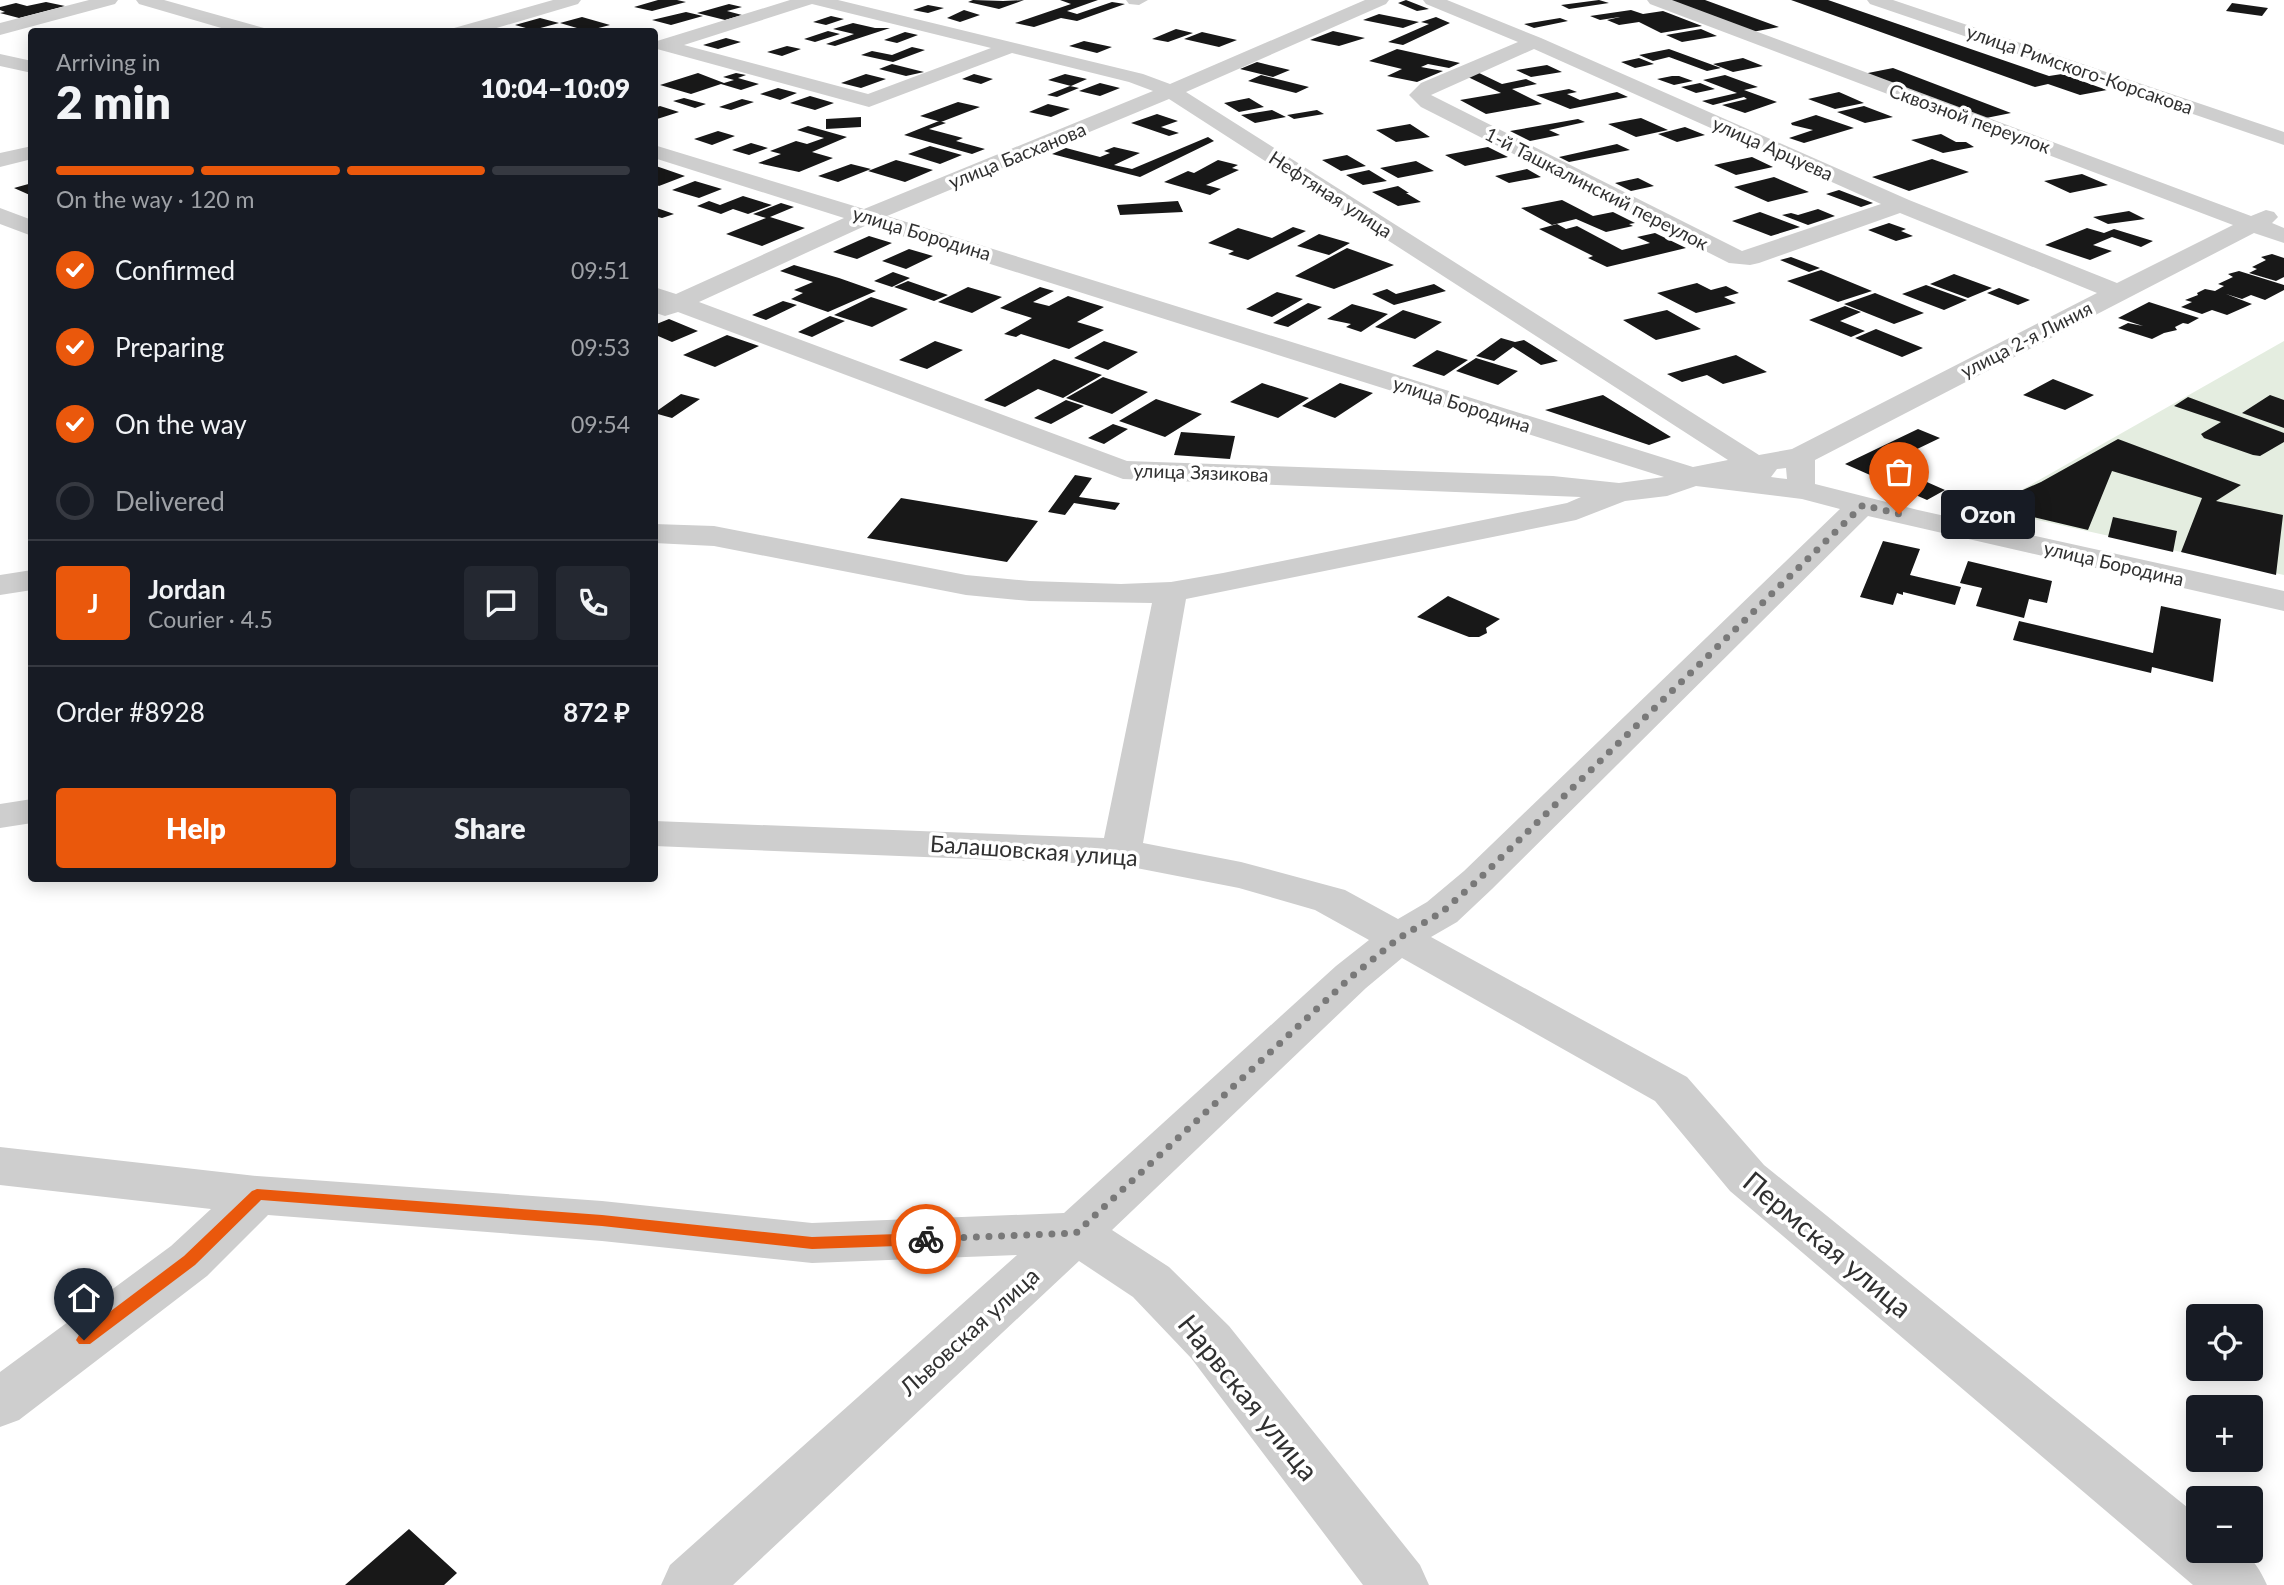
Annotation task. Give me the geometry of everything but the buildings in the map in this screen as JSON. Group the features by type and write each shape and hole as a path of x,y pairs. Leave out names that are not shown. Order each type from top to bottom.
{"street":[{"path":"0,29 109,0"},
{"path":"145,0 244,28"},
{"path":"475,28 572,0"},
{"path":"808,0 664,45 869,101 1012,47"},
{"name":"Нефтяная улица","path":"816,0 1136,78 1171,91 1751,464 1803,490"},
{"name":"улица Басханова","path":"662,303 1171,91 1380,0"},
{"name":"улица Арцуева","path":"1432,0 1534,42 1901,205 2116,292"},
{"name":"Сквозной переулок","path":"1656,0 2284,236"},
{"name":"улица Римского-Корсакова","path":"1876,0 2284,139"},
{"path":"217,28 232,24"},
{"name":"1-й Ташкалинский переулок","path":"1534,42 1428,87 1419,95 1428,103 1738,258 1750,258 1901,205"},
{"path":"0,60 28,66"},
{"name":"улица Бородина","path":"658,151 1692,476 1803,490 2284,601"},
{"path":"0,160 28,153"},
{"name":"улица 2-я Линия","path":"1751,464 1800,456 2284,208"},
{"path":"0,215 28,227"},
{"name":"улица Зязикова","path":"662,303 1123,470 1553,485 1619,492 1667,487 1692,476 1751,464"},
{"path":"1800,456 1803,490"},
{"path":"658,533 714,536 966,584 1030,591 1121,594 1171,592 1576,511 1619,492"},
{"name":"Львовская улица","path":"691,1585 1351,977 1399,938 1442,912 1478,880 1863,505"},
{"path":"0,585 28,581"},
{"path":"1121,852 1171,592"},
{"path":"0,816 28,812"},
{"name":"Балашовская улица","path":"658,834 1121,852 1241,875 1330,900 1399,938"},
{"name":"Пермская улица","path":"1399,938 1671,1089 1747,1178 2237,1585"},
{"path":"0,1166 257,1195 602,1221 812,1243 1076,1233"},
{"path":"0,1403 189,1261 257,1195"},
{"name":"Нарвская улица","path":"1076,1233 1151,1282 1210,1342 1399,1585"}],"shaded area":[{"path":"2284,341 2284,575 1988,509"}],"way so far":[{"path":"926,1239 1076,1233 1351,977 1399,938 1442,912 1478,880 1863,505 1899,514"}],"place":[{"name":"Ozon","path":"1899,514"}],"route":[{"path":"84,1340 189,1261 257,1195 602,1221 812,1243 926,1239"}]}
